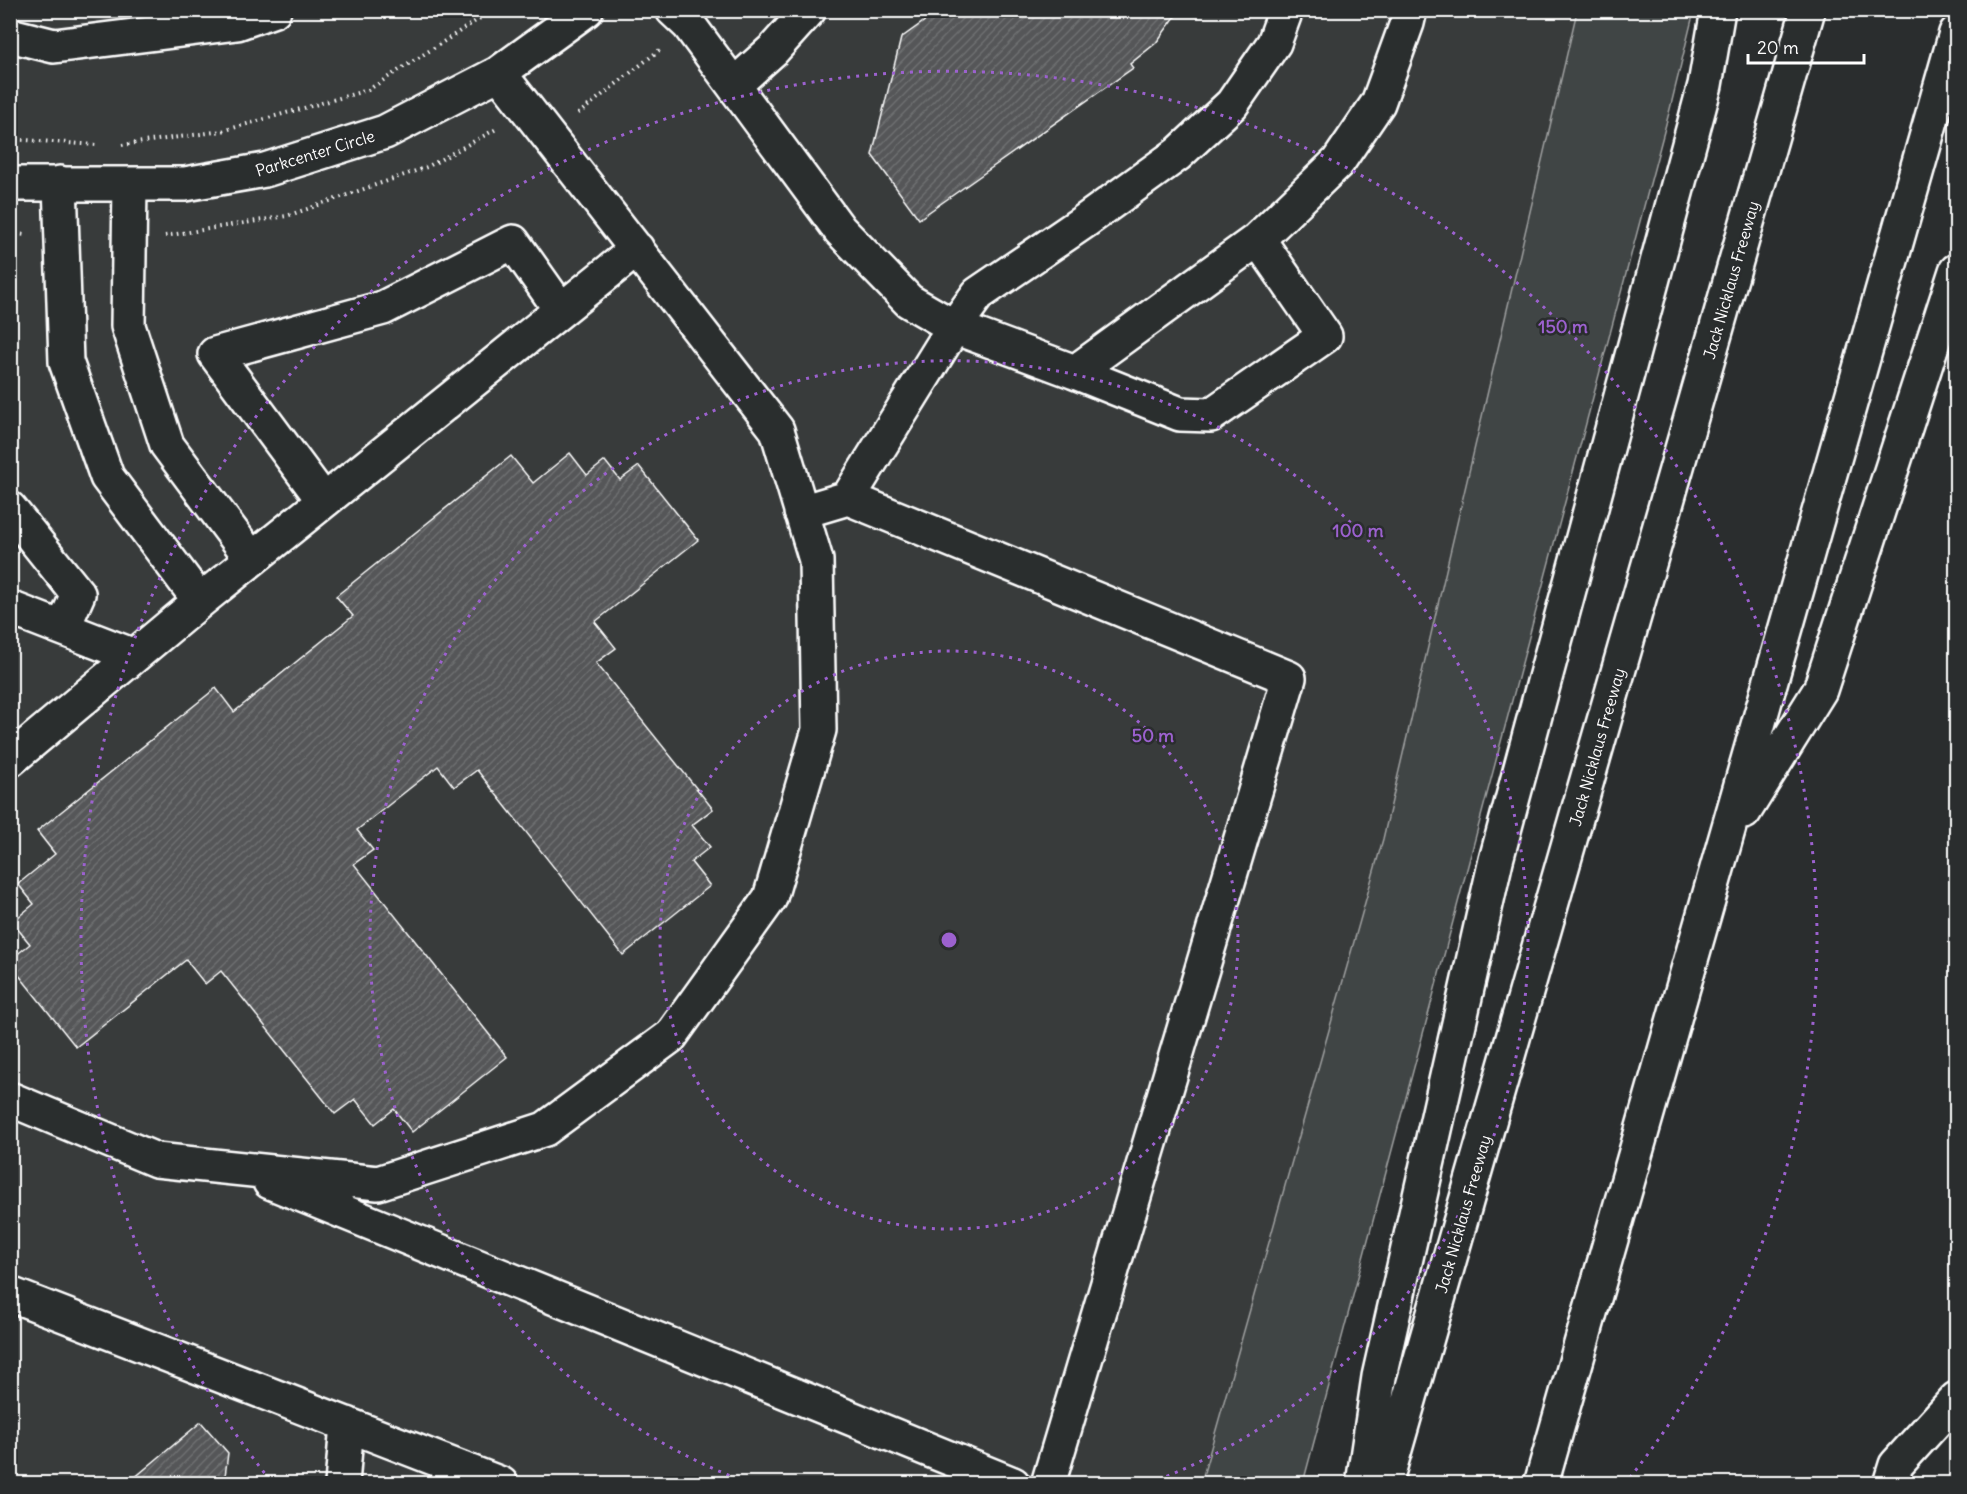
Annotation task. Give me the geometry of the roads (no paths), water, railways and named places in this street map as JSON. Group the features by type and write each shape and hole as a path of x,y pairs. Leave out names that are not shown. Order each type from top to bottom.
{"main road":[{"path":"17,27 54,46 274,10"},
{"name":"Parkcenter Circle","path":"10,184 185,184 265,170 385,132 499,73 586,10"},
{"path":"734,85 773,50 809,10"},
{"path":"848,498 954,327 978,294 1178,154 1232,104 1274,43 1287,10"},
{"path":"1075,372 1258,238 1338,162 1378,103 1410,10"},
{"path":"1363,1484 1379,1377 1496,860 1705,85 1719,10"},
{"name":"Jack Nicklaus Freeway","path":"1385,1484 1808,10"},
{"path":"681,18 734,85 840,230 909,301 954,327 1180,414 1211,415 1325,336 1258,238"},
{"path":"1541,1484 1956,33"},
{"path":"10,1099 156,1160 378,1183 545,1129 670,1036 770,898 819,730 816,560 777,430 499,73"},
{"path":"60,183 66,363 107,477 200,601"},
{"path":"130,184 128,326 135,348 167,445 252,559"},
{"path":"324,501 215,354 382,308 513,242 561,310"},
{"path":"16,749 637,249"},
{"path":"1724,844 1820,690 1956,272"},
{"path":"801,512 848,498 1289,678 1048,1484"},
{"path":"10,509 78,594 63,628"},
{"path":"10,608 134,656"},
{"path":"234,1168 1013,1484"},
{"path":"10,1294 501,1484"},
{"path":"1890,1484 1896,1465 1956,1399"},
{"path":"342,1484 347,1424"}]}
